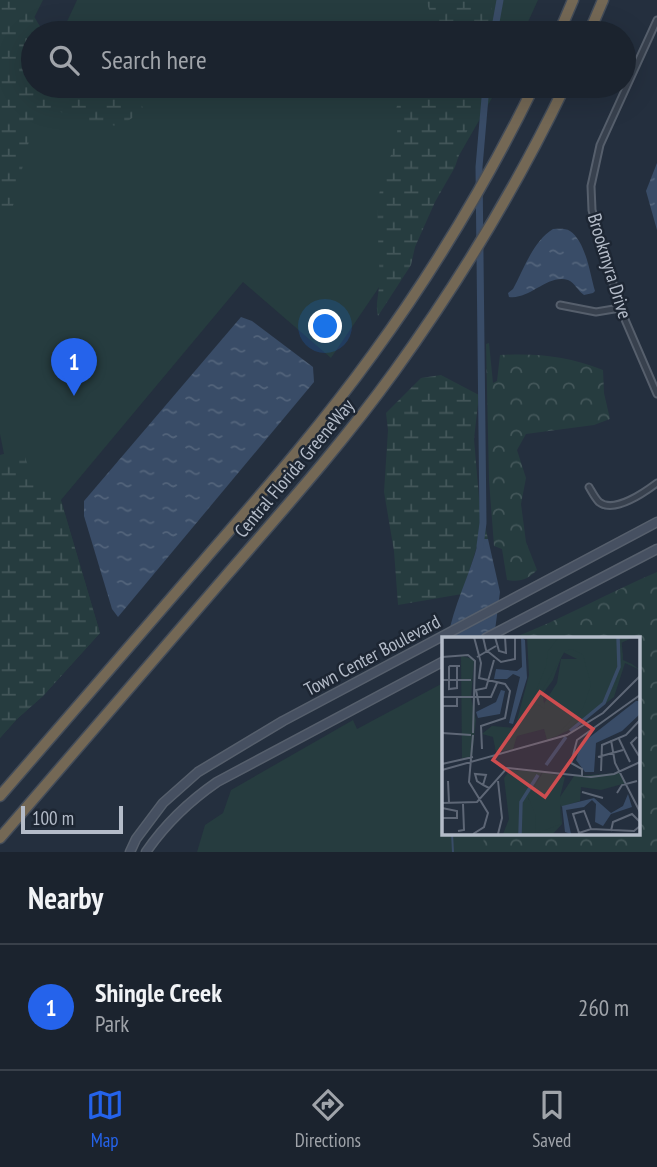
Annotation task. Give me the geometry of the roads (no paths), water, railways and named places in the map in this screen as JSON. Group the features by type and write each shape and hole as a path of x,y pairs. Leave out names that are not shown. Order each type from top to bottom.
{"highway":[{"path":"564,21 573,0"},
{"path":"594,21 603,0"},
{"name":"Central Florida GreeneWay","path":"0,796 267,487 346,391 417,291 495,163 528,98"},
{"name":"Central Florida GreeneWay","path":"0,838 345,437 433,316 494,220 559,98"}],"street":[{"name":"Brookmyra Drive","path":"636,66 657,20"},
{"name":"Brookmyra Drive","path":"621,98 600,145 591,186 592,210 620,308 657,394"},
{"path":"560,305 596,312 620,308"},
{"path":"589,487 599,501 607,506 617,505 657,483"},
{"name":"Town Center Boulevard","path":"130,852 136,839 163,803 198,772 283,721 657,522"},
{"path":"489,637 657,549"},
{"name":"Town Center Boulevard","path":"146,852 160,831 191,800 217,782 442,662"}],"water":[{"path":"657,163 657,230 646,191"},
{"path":"553,229 570,231 580,243 595,291 584,295 570,281 560,279 524,295 509,297 508,293 513,289 534,248"},
{"path":"241,317 252,321 313,367 314,382 118,617 112,609 84,516 84,501"},
{"path":"481,539 488,539 500,592 494,637 448,637 450,626"}],"waterway":[{"path":"496,21 500,0"},
{"path":"480,546 483,523 479,167 485,98"},
{"path":"452,834 453,852"}],"place":[{"name":"Shingle Creek","path":"74,396"}]}
